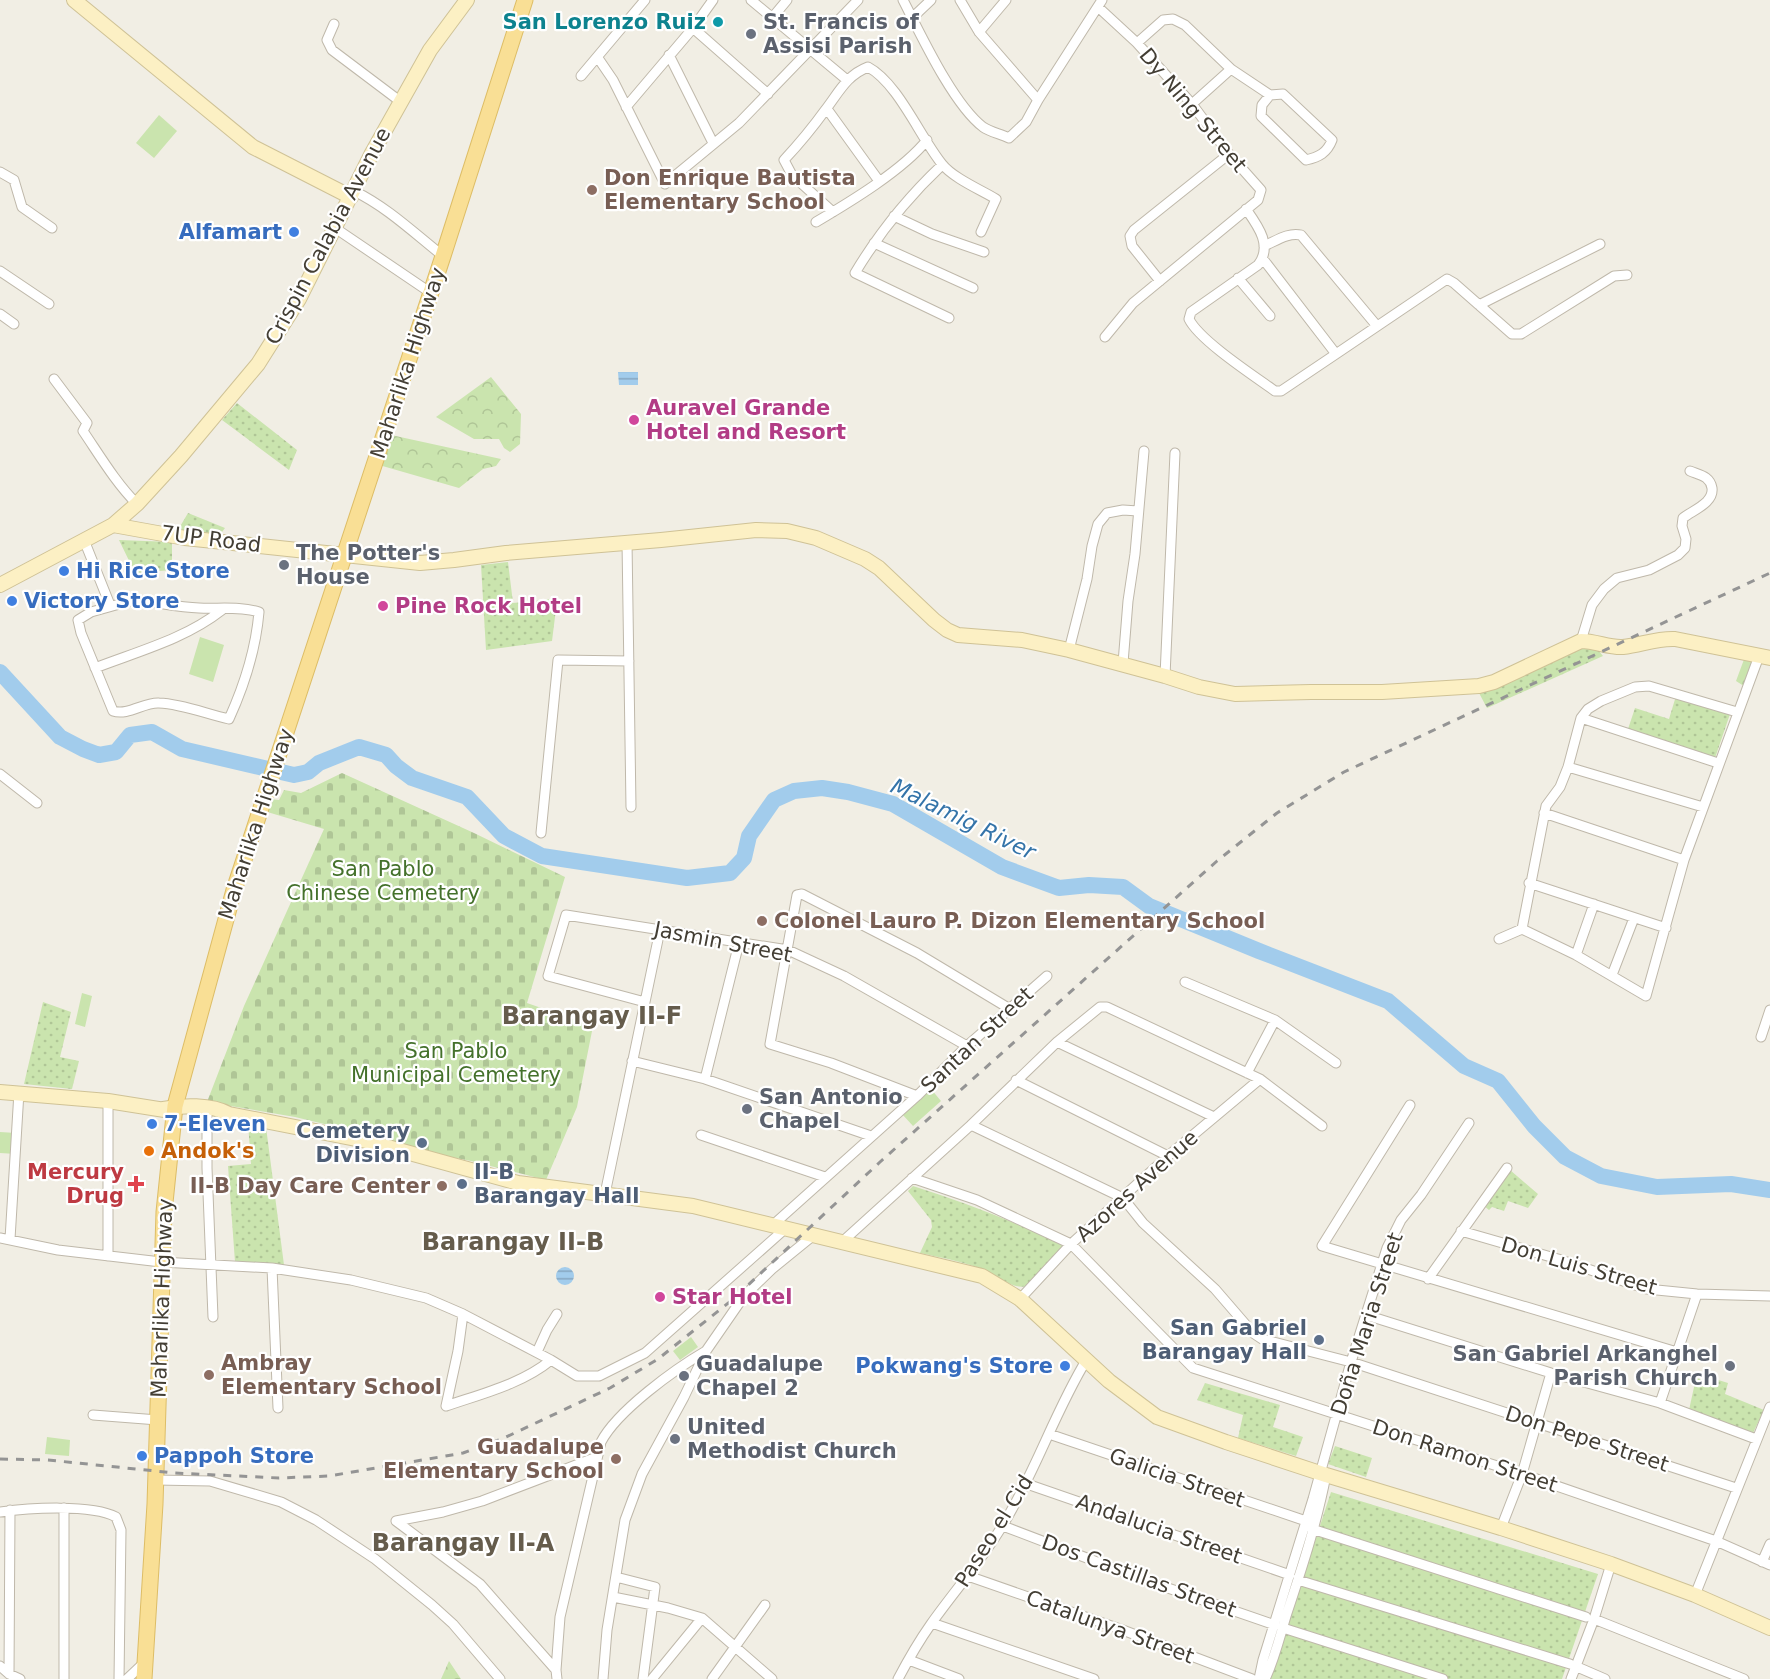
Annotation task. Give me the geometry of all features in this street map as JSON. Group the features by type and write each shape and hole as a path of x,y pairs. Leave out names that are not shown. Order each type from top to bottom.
{"main road":[{"name":"Maharlika Highway","path":"144,1679 156,1480 161,1262 170,1109 234,890 270,777 431,293 525,0"}],"street":[{"path":"74,0 253,147 352,194 372,200 443,256"},
{"name":"Crispin Calabia Avenue","path":"0,585 113,525 137,504 206,427 258,364 299,300 371,155 430,50 467,0"},
{"path":"581,76 645,0"},
{"path":"626,107 693,28 713,0"},
{"path":"751,0 847,80"},
{"path":"772,18 787,0"},
{"path":"598,58 613,80 665,184 739,123 858,0"},
{"path":"903,0 939,68 969,114 984,128 1009,138 1026,122 1100,4"},
{"path":"912,18 931,0"},
{"path":"960,0 979,32 1038,100"},
{"path":"979,32 1006,0"},
{"name":"Dy Ning Street","path":"1100,4 1192,104 1229,154 1261,190 1257,200 1246,209"},
{"path":"1137,43 1163,20 1173,20 1185,25 1231,69 1270,95 1283,94 1323,129 1332,140 1328,150 1316,158 1306,160 1261,116 1262,105 1270,95"},
{"path":"334,24 327,40 332,50 401,102"},
{"path":"693,28 768,94"},
{"path":"669,56 713,143"},
{"path":"833,212 792,175 784,160 847,80 858,71 868,67 878,72 927,140 942,165 996,199 981,232"},
{"path":"1192,104 1231,69"},
{"path":"826,109 879,181"},
{"path":"816,222 879,181 918,152 927,140"},
{"path":"1160,281 1132,246 1130,236 1134,230 1229,154"},
{"path":"942,165 921,184 894,216 855,273 949,318"},
{"path":"0,171 14,180 22,207 52,228"},
{"path":"1105,337 1133,303 1246,209 1260,230 1264,246 1263,258 1258,265 1191,312 1189,319 1196,329 1231,360 1275,391 1281,391 1447,279 1512,334 1521,334 1614,276 1627,275"},
{"path":"894,216 932,234 984,252"},
{"path":"335,228 431,293"},
{"path":"1264,246 1288,235 1301,235 1377,326"},
{"path":"874,243 973,288"},
{"path":"1479,305 1600,243"},
{"path":"1263,258 1336,354"},
{"path":"0,271 49,304"},
{"path":"1238,278 1270,316"},
{"path":"0,314 14,324"},
{"path":"54,379 87,423 83,430 94,448 127,494 137,504"},
{"path":"1123,663 1144,451"},
{"path":"1165,676 1176,453"},
{"path":"1498,939 1522,929 1576,955 1646,996 1684,860 1737,712 1764,657 1665,638 1614,647 1581,641 1592,605 1604,589 1617,578 1649,570 1678,555 1684,548 1686,539 1682,526 1683,518 1710,500 1713,492 1707,477 1690,471"},
{"path":"1069,650 1098,524 1107,513 1123,510 1138,511"},
{"name":"7UP Road","path":"113,525 185,538 420,563 756,530 787,531 816,538 865,559 879,568 934,620 958,635 1022,640 1069,650 1123,663 1199,687 1235,694 1417,691 1479,686 1494,682 1581,641"},
{"path":"84,540 110,605"},
{"path":"627,542 631,807"},
{"path":"134,600 179,607 222,610 250,609 260,612 252,656 238,700 229,718 175,704 155,702 119,713 113,711 81,633 78,620 110,605 134,600"},
{"path":"95,668 170,640 202,625 222,610"},
{"path":"541,833 558,660 629,661"},
{"path":"1522,929 1544,813 1552,795 1560,787 1568,767 1581,718 1588,709 1635,687 1649,686 1737,712"},
{"path":"1581,718 1718,763"},
{"path":"1568,767 1703,807"},
{"path":"0,774 37,803"},
{"path":"1544,813 1684,860"},
{"path":"1530,883 1666,928"},
{"path":"917,1096 831,1063 770,1044 796,896 802,894 918,953 1010,1009"},
{"path":"1576,955 1594,904"},
{"name":"Jasmin Street","path":"645,1002 548,976 566,915 788,950 844,976 967,1046"},
{"path":"1612,975 1634,918"},
{"path":"605,1194 660,930"},
{"path":"705,1079 739,943"},
{"name":"Santan Street","path":"5,1238 58,1250 161,1262 272,1268 351,1280 426,1298 537,1352 577,1376 598,1376 645,1353 780,1226 825,1177 917,1096 967,1046 1047,976"},
{"path":"1185,982 1275,1020 1336,1063"},
{"path":"842,1242 971,1125 1057,1042 1094,1011 1104,1007 1260,1079 1322,1126"},
{"path":"1761,1037 1770,1010"},
{"path":"1247,1073 1275,1020"},
{"path":"1057,1042 1214,1117"},
{"path":"632,1061 705,1079 871,1137"},
{"name":"Azores Avenue","path":"1020,1299 1071,1244 1168,1156 1260,1079"},
{"path":"1016,1080 1168,1156"},
{"path":"0,1092 108,1101 222,1117 229,1114"},
{"path":"5,1238 18,1092"},
{"path":"108,1101 108,1256"},
{"path":"1410,1105 1322,1246 1677,1352"},
{"path":"170,1109 222,1110 229,1114 366,1141 518,1183 693,1206 982,1276 1020,1299 1132,1399 1157,1417 1323,1474 1611,1564 1695,1595 1770,1628"},
{"path":"207,1115 213,1317"},
{"name":"Doña Maria Street","path":"1323,1474 1352,1362 1392,1233 1421,1195 1469,1122"},
{"path":"971,1125 1123,1198"},
{"path":"701,1135 825,1177"},
{"path":"1428,1279 1507,1168"},
{"path":"912,1178 977,1200 1071,1244"},
{"name":"Don Pepe Street","path":"1123,1198 1143,1223 1215,1289 1253,1334 1262,1339 1352,1362 1736,1488"},
{"name":"Don Luis Street","path":"1461,1231 1558,1259 1638,1287 1697,1294 1770,1296"},
{"path":"603,1679 607,1630 625,1520 642,1474 706,1351 744,1296 809,1233"},
{"name":"Don Ramon Street","path":"1071,1244 1193,1368 1522,1474 1716,1541 1766,1564"},
{"path":"272,1268 278,1408"},
{"path":"1660,1403 1697,1294"},
{"path":"463,1314 458,1351 446,1406 507,1384 540,1369 551,1360"},
{"path":"537,1352 557,1314"},
{"path":"1366,1315 1551,1373 1660,1403 1756,1439"},
{"path":"556,1675 560,1617 597,1457 607,1429 678,1367 706,1351"},
{"name":"Paseo el Cid","path":"898,1679 932,1623 1003,1526 1027,1484 1049,1434 1087,1359"},
{"path":"1501,1528 1522,1474 1551,1373"},
{"path":"1695,1595 1770,1407"},
{"path":"93,1415 158,1420"},
{"name":"Galicia Street","path":"1049,1434 1306,1521"},
{"path":"556,1675 480,1584 396,1521 443,1512 482,1501 597,1457"},
{"path":"1294,1578 1306,1521 1323,1474"},
{"path":"1265,1679 1272,1664 1279,1626 1294,1578 1312,1529 1323,1474"},
{"path":"156,1480 210,1481 281,1502 316,1520 375,1559 432,1605 453,1624 500,1679"},
{"name":"Andalucia Street","path":"1027,1484 1294,1578 1572,1665 1605,1679"},
{"path":"64,1508 64,1679"},
{"path":"0,1512 64,1508 106,1511 116,1516 121,1530 119,1679"},
{"path":"9,1674 10,1510"},
{"name":"Dos Castillas Street","path":"1003,1526 1139,1578 1443,1679"},
{"path":"1312,1529 1590,1618 1744,1679"},
{"path":"1766,1564 1770,1544"},
{"path":"1571,1679 1572,1665 1611,1564"},
{"name":"Catalunya Street","path":"968,1576 1120,1629 1252,1679"},
{"path":"616,1577 655,1587 643,1679"},
{"path":"613,1597 668,1608 702,1618 772,1679"},
{"path":"712,1679 765,1605"},
{"path":"652,1679 702,1618"},
{"path":"932,1623 1094,1679"},
{"path":"1259,1679 1263,1660 1279,1626"},
{"path":"909,1660 959,1679"},
{"path":"127,1679 145,1662"},
{"path":"0,1666 9,1674 20,1679"}],"green space":[{"path":"159,115 177,131 154,158 136,143"},
{"path":"491,377 521,414 520,444 510,452 504,448 499,439 474,439 436,417"},
{"path":"237,403 297,450 289,470 222,420"},
{"path":"391,435 501,459 496,466 483,469 459,488 379,465"},
{"path":"188,513 225,528 219,536 178,530"},
{"path":"119,540 172,542 172,570 135,573"},
{"path":"508,562 513,603 551,599 556,609 552,641 486,650 481,565"},
{"path":"200,637 224,645 213,682 189,674"},
{"path":"1595,646 1603,656 1487,708 1479,693 1563,655"},
{"path":"1746,654 1761,658 1750,690 1736,681"},
{"path":"1676,696 1730,714 1715,758 1628,729 1635,708 1669,719"},
{"name":"San Pablo Municipal Cemetery","path":"342,773 565,877 527,1003 593,1026 577,1107 546,1180 471,1161 392,1145 391,1134 380,1140 366,1134 295,1117 207,1102 244,1006 324,829 264,811 270,799 279,800 284,790 301,793"},
{"path":"82,993 92,996 85,1027 75,1024"},
{"path":"43,1002 71,1012 60,1057 79,1061 72,1089 24,1084"},
{"path":"931,1089 941,1101 913,1126 902,1114"},
{"path":"248,1123 266,1127 284,1265 235,1262 228,1166 251,1164"},
{"path":"0,1132 16,1133 16,1154 0,1153"},
{"path":"1510,1170 1538,1194 1528,1208 1508,1201 1504,1211 1492,1207 1489,1210 1483,1205"},
{"path":"913,1186 970,1205 1026,1228 1062,1245 1062,1250 1027,1286 1022,1287 1012,1285 972,1266 920,1253 932,1227 931,1220 908,1191"},
{"path":"691,1337 698,1347 680,1360 673,1351"},
{"path":"1696,1378 1711,1382 1712,1378 1728,1383 1725,1394 1764,1410 1753,1433 1689,1410"},
{"path":"1205,1383 1280,1405 1273,1427 1303,1437 1296,1456 1238,1438 1243,1415 1197,1400"},
{"path":"47,1437 70,1440 69,1456 45,1454"},
{"path":"1335,1446 1372,1458 1366,1477 1328,1464"},
{"path":"1331,1492 1598,1574 1562,1679 1270,1679"},
{"path":"449,1661 461,1679 441,1679"}],"water":[{"path":"618,372 638,372 638,385 619,385"},
{"path":"565,1267 571,1270 574,1276 571,1282 565,1285 559,1282 556,1276 559,1270"}],"waterway":[{"name":"Malamig River","path":"0,672 60,737 99,755 116,752 130,735 152,732 182,749 294,775 308,772 319,763 359,747 386,755 412,778 467,797 504,836 542,856 687,878 730,873 744,858 749,836 774,800 794,791 822,788 848,792 893,804 1002,867 1059,888 1089,885 1123,887 1149,906 1388,1001 1464,1066 1498,1081 1534,1126 1565,1157 1601,1176 1657,1187 1731,1184 1770,1190"}],"railway":[{"path":"0,1459 48,1460 175,1473 279,1478 329,1476 463,1453 504,1438 610,1388 658,1359 732,1300 880,1162 1217,861 1277,813 1344,772 1770,573"}],"place":[{"name":"San Lorenzo Ruiz","path":"718,22"},
{"name":"St. Francis of Assisi Parish","path":"751,34"},
{"name":"Don Enrique Bautista Elementary School","path":"592,190"},
{"name":"Alfamart","path":"294,232"},
{"name":"Auravel Grande Hotel and Resort","path":"634,420"},
{"name":"The Potter's House","path":"284,565"},
{"name":"Hi Rice Store","path":"64,571"},
{"name":"Victory Store","path":"12,601"},
{"name":"Pine Rock Hotel","path":"383,606"},
{"name":"Colonel Lauro P. Dizon Elementary School","path":"762,921"},
{"name":"San Antonio Chapel","path":"747,1109"},
{"name":"7-Eleven","path":"152,1124"},
{"name":"Cemetery Division","path":"422,1143"},
{"name":"Andok's","path":"149,1151"},
{"name":"Mercury Drug","path":"136,1184"},
{"name":"II-B Barangay Hall","path":"462,1184"},
{"name":"II-B Day Care Center","path":"442,1186"},
{"name":"Star Hotel","path":"660,1297"},
{"name":"San Gabriel Barangay Hall","path":"1319,1340"},
{"name":"Pokwang's Store","path":"1065,1366"},
{"name":"San Gabriel Arkanghel Parish Church","path":"1730,1366"},
{"name":"Ambray Elementary School","path":"209,1375"},
{"name":"Guadalupe Chapel 2","path":"684,1376"},
{"name":"United Methodist Church","path":"675,1439"},
{"name":"Pappoh Store","path":"142,1456"},
{"name":"Guadalupe Elementary School","path":"616,1459"}],"district":[{"name":"Barangay II-F","path":"592,1016"},
{"name":"Barangay II-B","path":"513,1242"},
{"name":"Barangay II-A","path":"463,1543"}],"park label":[{"name":"San Pablo Chinese Cemetery","path":"383,881"}]}
